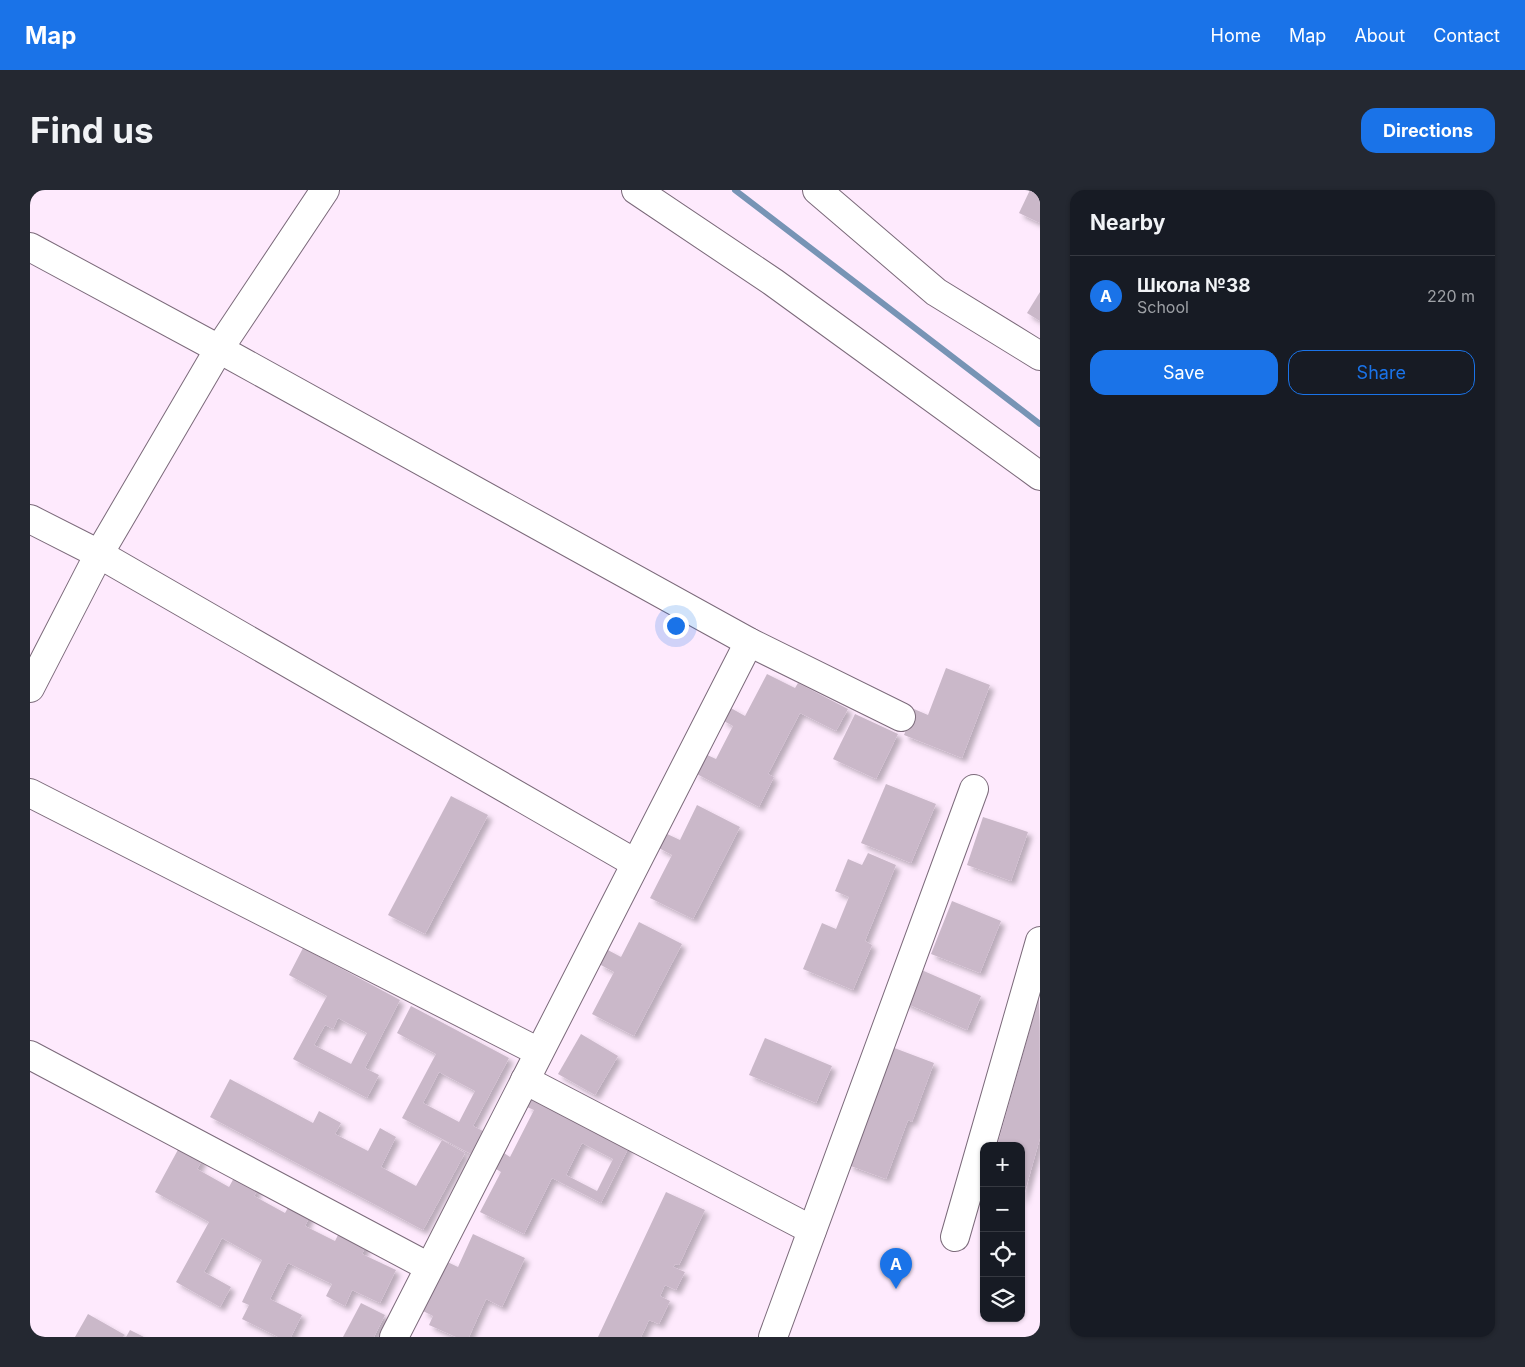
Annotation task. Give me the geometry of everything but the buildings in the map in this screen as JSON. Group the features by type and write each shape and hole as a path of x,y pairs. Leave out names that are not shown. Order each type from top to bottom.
{"street":[{"path":"30,688 99,554 219,349 324,190"},
{"path":"636,190 773,282 1040,476"},
{"path":"817,190 936,292 1040,356"},
{"path":"30,247 219,349 749,642 901,717"},
{"path":"30,519 99,554 635,863"},
{"path":"394,1337 749,642"},
{"path":"773,1337 974,789"},
{"path":"30,793 539,1052"},
{"path":"956,1237 1040,940"},
{"path":"30,1055 429,1267"},
{"path":"525,1080 812,1230"}],"waterway":[{"path":"735,190 1040,424"}],"place":[{"name":"Школа №38","path":"896,1289"}]}
